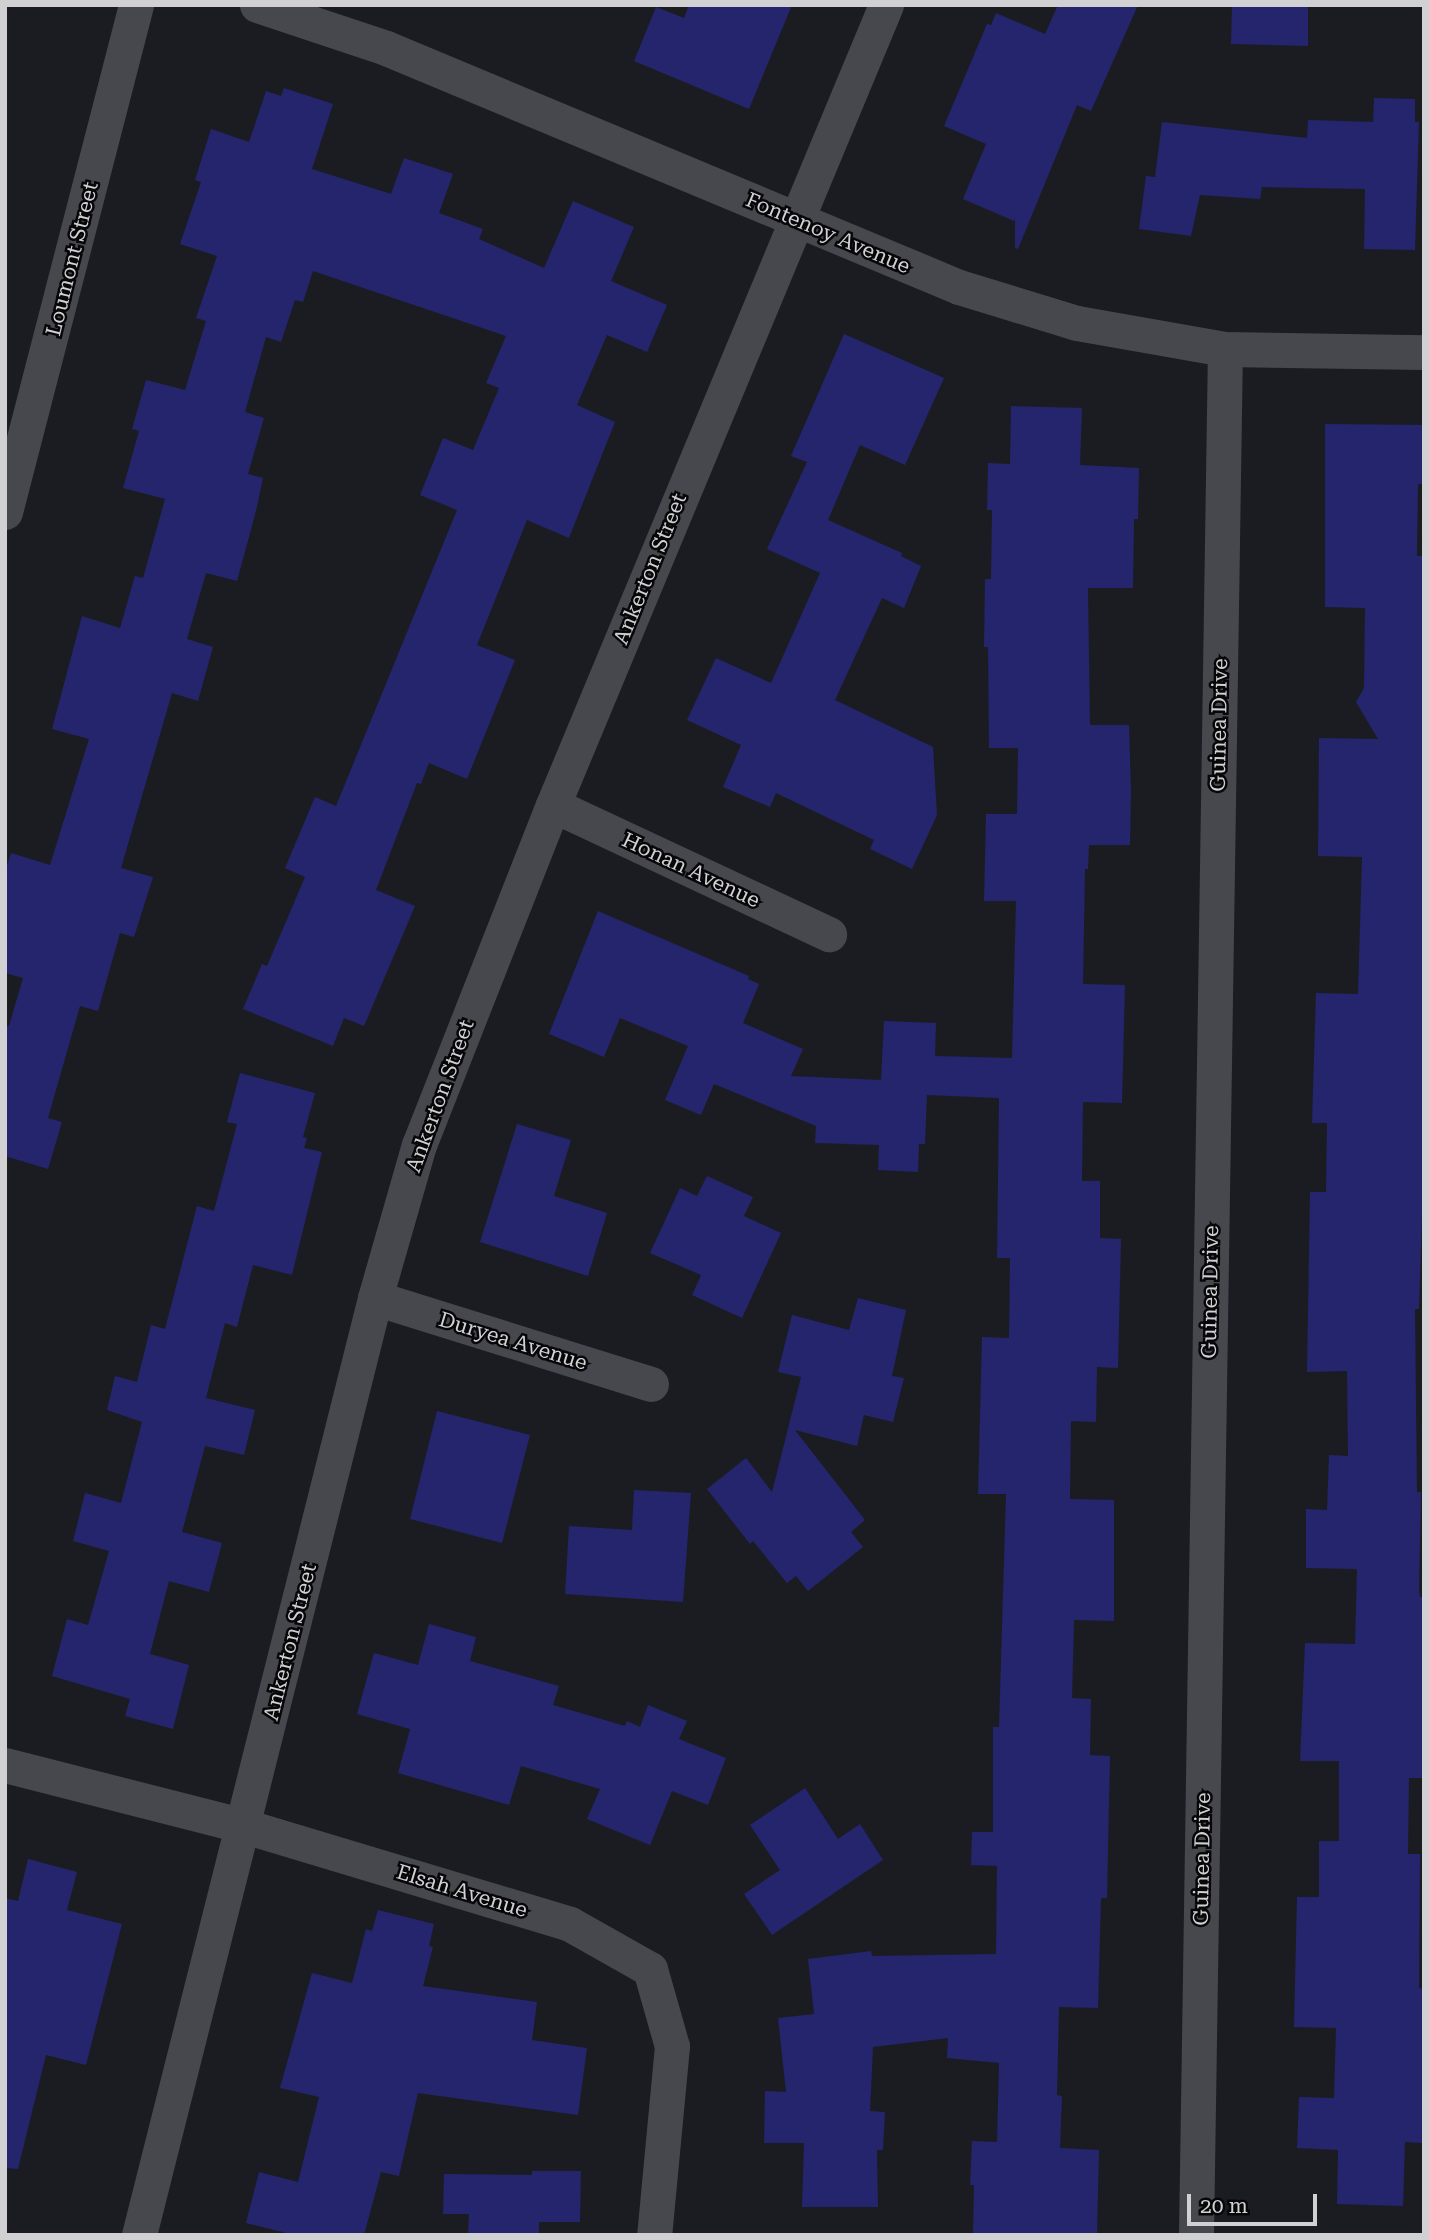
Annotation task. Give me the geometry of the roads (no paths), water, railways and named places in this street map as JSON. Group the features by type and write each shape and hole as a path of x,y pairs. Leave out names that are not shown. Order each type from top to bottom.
{"street":[{"name":"Loumont Street","path":"5,512 136,5"},
{"name":"Fontenoy Avenue","path":"257,5 386,48 959,287 1077,323 1224,349 1424,352"},
{"name":"Ankerton Street","path":"139,2235 375,1298 419,1145 553,805 886,5"},
{"name":"Guinea Drive","path":"1196,2235 1224,349"},
{"name":"Honan Avenue","path":"553,805 829,934"},
{"name":"Duryea Avenue","path":"375,1298 650,1384"},
{"name":"Elsah Avenue","path":"5,1765 244,1826 570,1924 650,1969 672,2046 654,2235"}]}
